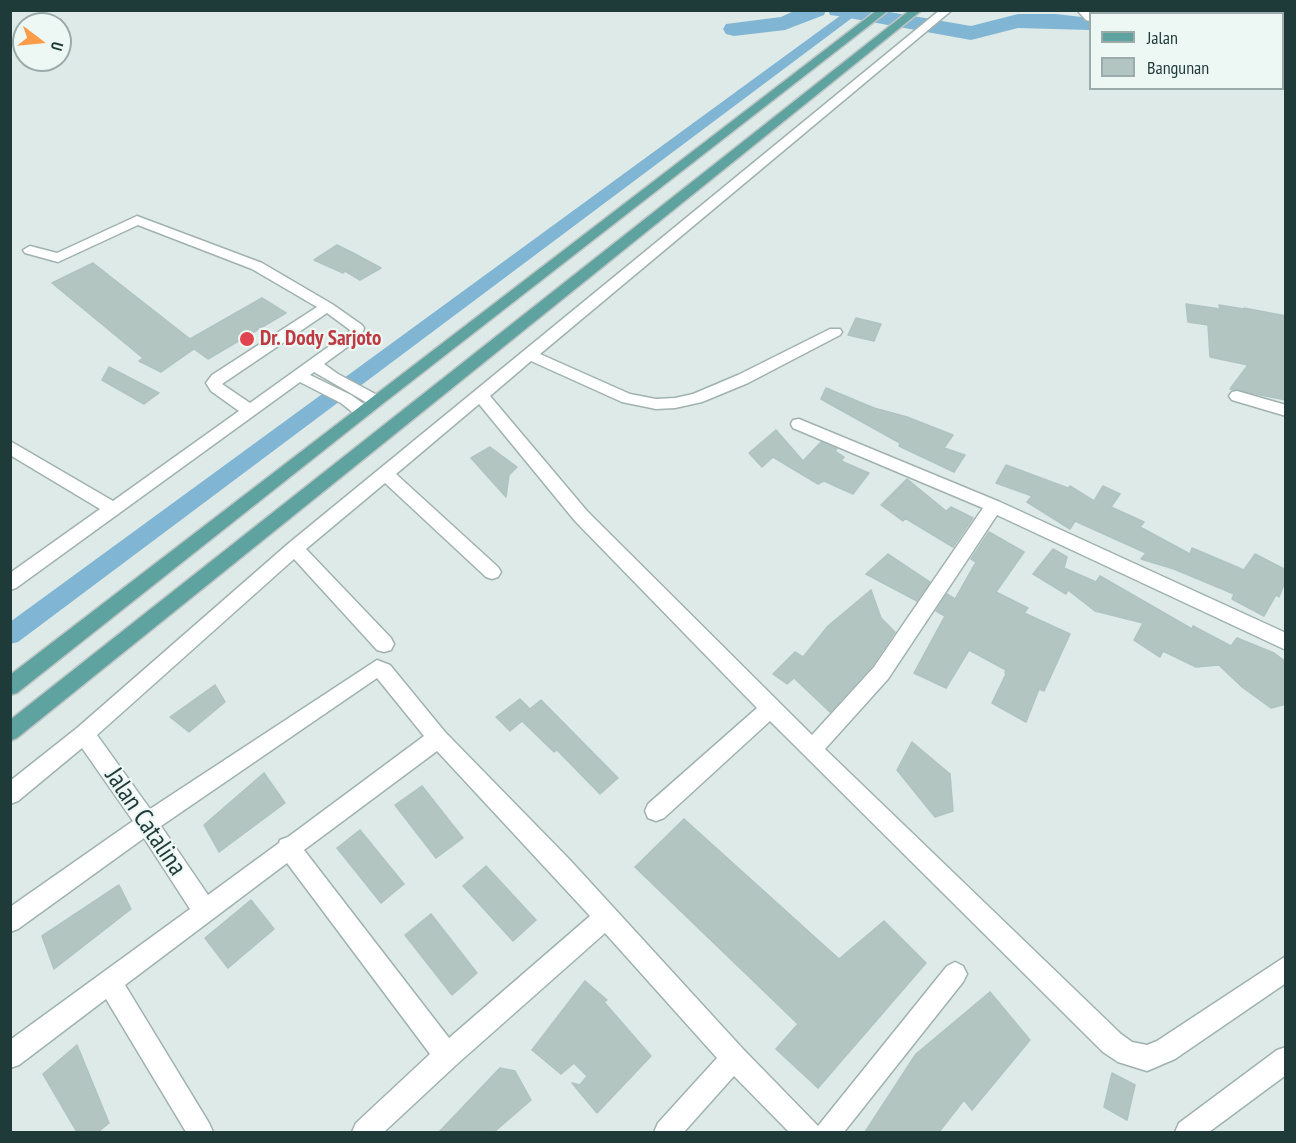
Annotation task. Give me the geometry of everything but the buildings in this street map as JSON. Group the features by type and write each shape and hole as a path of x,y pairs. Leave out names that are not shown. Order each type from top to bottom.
{"main road":[{"path":"10,687 362,411 880,14"},
{"path":"10,732 908,18"}],"street":[{"path":"10,794 84,734 295,548 947,10"},
{"path":"10,583 357,332 357,328 327,307 257,266 137,220 58,258 30,250"},
{"path":"250,411 216,387 214,383 327,307"},
{"path":"531,355 588,383 627,398 656,404 697,398 743,379 835,332"},
{"path":"314,364 328,383"},
{"path":"298,375 328,383 352,396 376,401"},
{"path":"352,396 362,411"},
{"path":"481,396 581,516 770,708 1112,1043 1127,1053 1147,1058 1166,1050 1286,968"},
{"path":"1237,396 1286,411"},
{"path":"800,424 994,506 1286,642"},
{"path":"10,447 113,508"},
{"path":"386,474 492,572"},
{"path":"813,748 881,673 994,506"},
{"path":"295,548 384,644"},
{"path":"10,921 147,823 374,669 383,671 438,738 562,868 734,1058 807,1132"},
{"path":"656,811 770,708"},
{"name":"Jalan Catalina","path":"84,734 147,823 204,910"},
{"path":"10,1056 288,847 438,738"},
{"path":"288,847 447,1056"},
{"path":"365,1132 447,1056 605,918"},
{"path":"828,1132 956,974"},
{"path":"109,981 200,1132"},
{"path":"667,1132 734,1058"},
{"path":"1188,1132 1286,1059"}],"waterway":[{"path":"734,29 785,23 816,10"},
{"path":"838,10 971,33 1018,21 1089,24"},
{"path":"10,635 854,12"}],"place":[{"name":"Dr. Dody Sarjoto","path":"247,339"}]}
